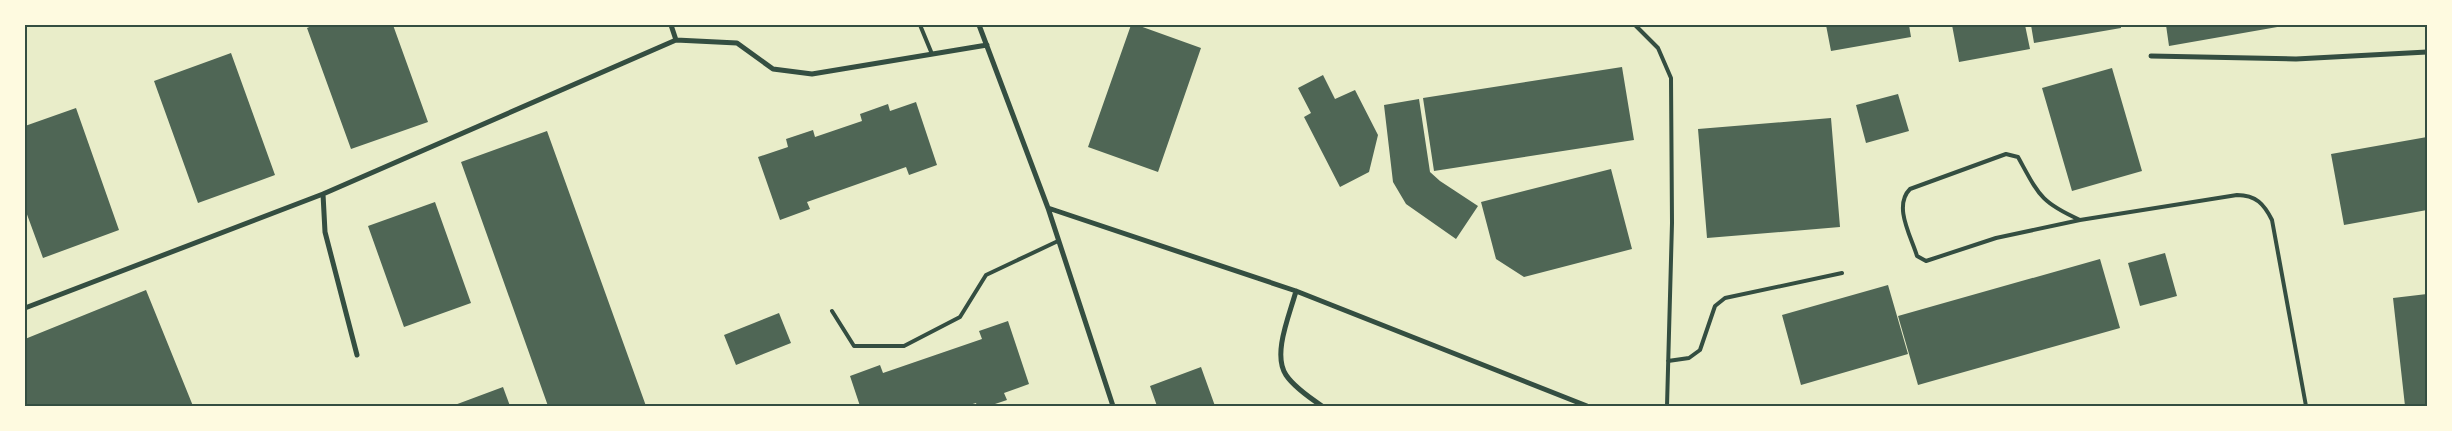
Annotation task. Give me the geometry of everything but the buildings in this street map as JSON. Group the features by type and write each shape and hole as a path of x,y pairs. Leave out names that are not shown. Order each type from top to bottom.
{"street":[{"path":"671,25 676,40"},
{"path":"979,25 1048,208 1113,406"},
{"path":"25,308 323,194 676,40 737,43 773,69 812,74 987,45"},
{"path":"2151,56 2296,59 2427,52"},
{"path":"323,194 325,232 357,355"},
{"path":"1048,208 1296,291 1587,406"},
{"path":"1296,291 1279,356 1286,375 1306,395 1322,406"}],"lane":[{"path":"920,25 932,54"},
{"path":"1635,25 1658,48 1671,78 1672,223 1667,406"},
{"path":"2080,220 2052,208 2038,194 2018,157 2006,154 1910,189 1903,196 1901,205 1917,256 1926,261 1996,238 2080,220 2237,195 2253,197 2261,202 2267,210 2275,234 2306,406"},
{"path":"832,311 854,346 904,346 960,317 986,275 1058,241"},
{"path":"1668,361 1689,358 1700,350 1715,306 1725,298 1842,273"}]}
